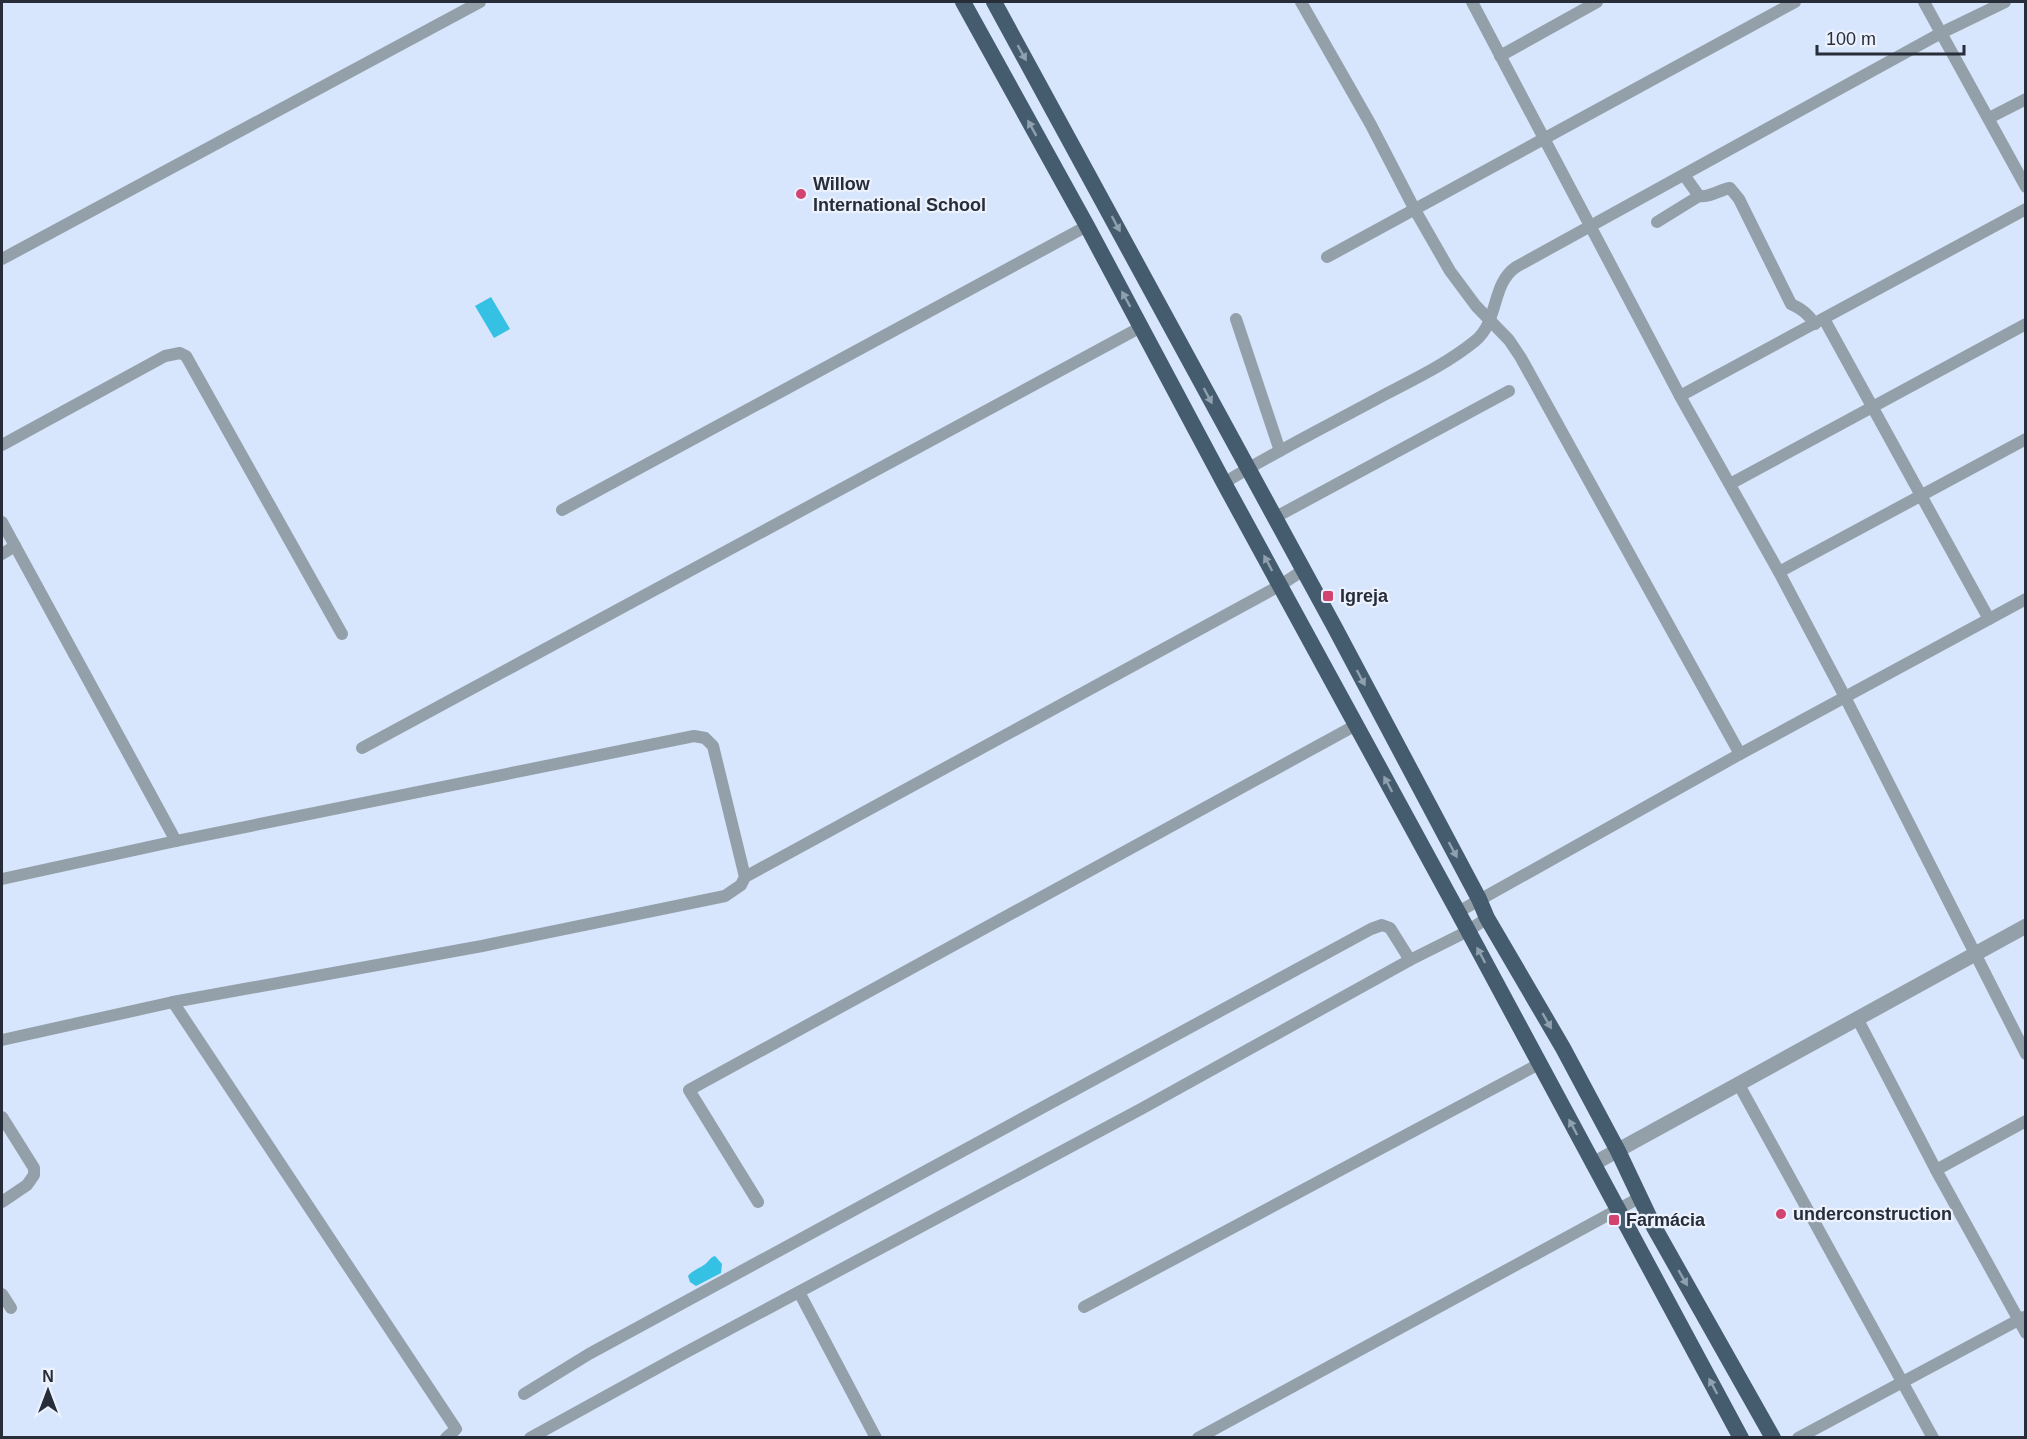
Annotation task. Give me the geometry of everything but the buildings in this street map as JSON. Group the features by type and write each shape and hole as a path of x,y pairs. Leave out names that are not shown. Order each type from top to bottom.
{"highway":[{"path":"963,2 1087,226 1279,586 1356,724 1741,1437"},
{"path":"996,2 1339,636 1487,918 1563,1048 1618,1151 1639,1198 1773,1437"}],"street":[{"path":"2,259 480,2"},
{"path":"1302,2 1371,125 1415,210 1463,290 1489,321 1509,340 1521,358 1740,754"},
{"path":"1472,2 1680,396 1779,572 1845,697 2025,1054"},
{"path":"1500,56 1597,2"},
{"path":"1327,257 1795,2"},
{"path":"1924,2 2025,187"},
{"path":"1224,483 1428,372 1475,341 1489,321 1502,281 1507,273 1941,33 2005,2"},
{"path":"1989,118 2025,99"},
{"path":"1684,175 1699,196"},
{"path":"1657,222 1699,196 1706,197 1730,188 1738,199 1791,304 1801,308 1819,322 1874,406 1989,619"},
{"path":"1680,396 2025,209"},
{"path":"562,510 1087,226"},
{"path":"1236,319 1280,451"},
{"path":"1730,484 2025,324"},
{"path":"362,748 1141,327"},
{"path":"2,445 165,356 180,352 186,356 342,634"},
{"path":"1274,518 1509,391"},
{"path":"1779,572 2025,439"},
{"path":"2,522 177,841"},
{"path":"2,554 15,546"},
{"path":"744,877 1279,586 1302,571"},
{"path":"1458,912 1740,754 2025,599"},
{"path":"758,1202 689,1090 1356,724"},
{"path":"2,879 694,736 705,738 713,746 744,877 741,885 725,896 482,946 173,1002 2,1040"},
{"path":"530,1437 1120,1120 1410,960 1468,931 1487,918"},
{"path":"524,1394 589,1354 1371,929 1382,925 1390,928 1410,960"},
{"path":"1593,1164 2025,926"},
{"path":"173,1002 456,1429 446,1437"},
{"path":"1857,1018 1936,1170 2022,1319 2025,1333"},
{"path":"1084,1307 1539,1064"},
{"path":"1738,1083 1933,1437"},
{"path":"2,1117 34,1168 34,1175 27,1185 2,1202"},
{"path":"1936,1170 2025,1121"},
{"path":"1198,1437 1639,1198"},
{"path":"799,1292 876,1437"},
{"path":"2,1294 11,1308"},
{"path":"1798,1437 2022,1319"}],"water":[{"path":"491,297 510,329 494,338 475,306"},
{"path":"715,1256 722,1264 721,1273 696,1286 690,1282 688,1276"}],"place":[{"name":"Willow International School","path":"801,194"},
{"name":"Igreja","path":"1328,596"},
{"name":"underconstruction","path":"1781,1214"},
{"name":"Farmácia","path":"1614,1220"}]}
